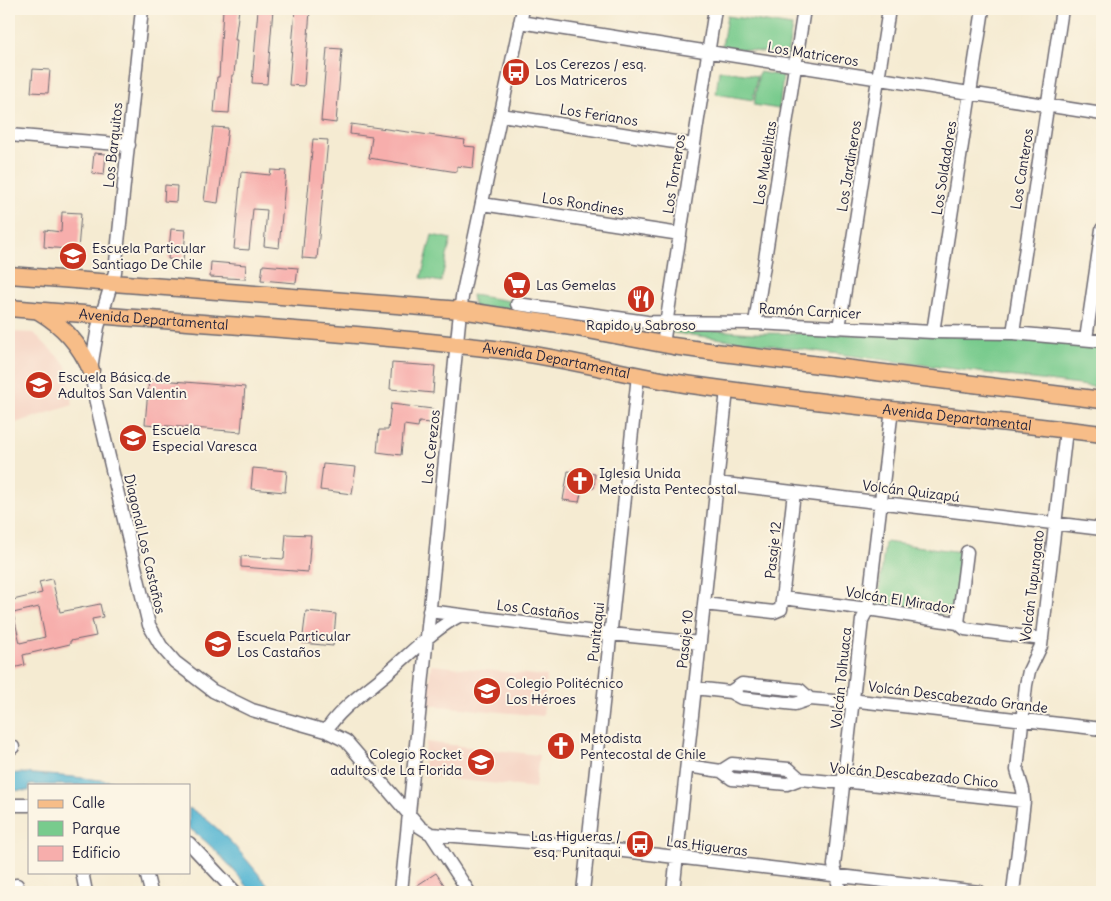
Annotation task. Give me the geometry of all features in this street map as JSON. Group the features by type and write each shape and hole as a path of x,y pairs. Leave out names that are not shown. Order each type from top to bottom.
{"main road":[{"path":"9,275 460,310 572,327 663,344 795,363 1102,400"},
{"name":"Avenida Departamental","path":"9,308 456,345 553,358 727,390 1102,434"},
{"path":"38,311 55,322 70,336 82,352 91,370"}],"street":[{"name":"Los Barquitos","path":"111,283 115,272 142,9"},
{"name":"Los Cerezos","path":"401,892 460,310 523,9"},
{"name":"Los Torneros","path":"663,344 715,9"},
{"name":"Los Mueblitas","path":"755,323 804,9"},
{"name":"Los Jardineros","path":"839,328 889,9"},
{"name":"Los Soldadores","path":"933,332 983,9"},
{"name":"Los Canteros","path":"1013,333 1062,9"},
{"name":"Los Matriceros","path":"520,22 1102,114"},
{"name":"Los Ferianos","path":"501,115 694,145"},
{"path":"9,135 129,145"},
{"name":"Los Rondines","path":"482,204 680,234"},
{"path":"1086,339 1102,229"},
{"name":"Diagonal Los Castaños","path":"111,283 95,339 91,370 95,398 143,606 154,636 175,662 226,698 267,716 339,736 352,747 420,827 431,834 468,892"},
{"name":"Ramón Carnicer","path":"517,304 647,322 755,323 933,332 1013,333 1102,341"},
{"name":"Punitaqui","path":"584,892 638,375"},
{"name":"Pasaje 10","path":"673,892 727,390"},
{"name":"Volcán Tolhuaca","path":"839,892 834,865 862,620 868,609 892,409"},
{"name":"Volcán Tupungato","path":"1013,892 1024,800 1017,770 1022,719 1027,678 1039,653 1042,639 1066,430"},
{"name":"Volcán Quizapú","path":"717,483 1102,529"},
{"name":"Pasaje 12","path":"704,604 779,611 782,606 794,492"},
{"path":"958,623 967,552"},
{"name":"Volcán El Mirador","path":"783,598 958,623 965,629 1042,639"},
{"name":"Los Castaños","path":"429,611 611,634 700,642"},
{"path":"326,731 335,718 426,640 462,615"},
{"path":"402,662 413,661 418,664 422,675"},
{"name":"Volcán Descabezado Grande","path":"695,688 730,692 742,684 800,690 810,699 845,702 859,701 1102,729"},
{"name":"Volcán Descabezado Chico","path":"687,766 721,771 732,764 788,769 800,779 1024,800"},
{"path":"387,790 400,792 406,790 411,784"},
{"path":"9,805 28,805"},
{"name":"Las Higueras","path":"431,834 589,847 979,892"},
{"path":"190,844 231,892"},
{"path":"82,874 86,892"},
{"path":"146,874 150,892"}],"shaded area":[{"name":"Escuela Básica de Adultos San Valentin","path":"9,332 34,333 66,365 73,405 9,425"},
{"name":"Colegio Politécnico Los Héroes","path":"431,665 547,676 543,716 427,705"},
{"name":"Colegio Rocket adultos de La Florida","path":"426,742 539,755 535,788 423,776"}],"green space":[{"path":"727,16 792,26 787,56 722,46"},
{"path":"719,70 757,76 753,100 716,94"},
{"path":"759,72 783,76 779,109 754,105"},
{"path":"432,235 451,239 441,282 421,278"},
{"path":"472,295 674,327 752,333 941,335 1102,344 1102,388 474,307"},
{"path":"885,542 962,552 954,616 877,606"}],"water":[{"path":"20,773 74,777 135,784 28,784 28,791 9,790 9,774"},
{"path":"190,809 201,815 224,835 273,892 252,892 215,850 190,829"}],"building":[{"path":"223,9 239,9 229,113 214,112 217,77 219,77"},
{"path":"258,9 273,9 267,84 252,83"},
{"path":"295,10 310,11 304,86 289,85"},
{"path":"327,48 342,49 336,123 321,121"},
{"path":"33,69 50,70 48,93 31,92"},
{"path":"351,124 465,140 464,146 475,147 473,168 457,166 457,172 369,158 372,137 350,134"},
{"path":"213,127 228,128 218,203 204,201"},
{"path":"313,139 328,140 317,259 302,258"},
{"path":"94,153 106,154 104,175 92,173"},
{"path":"271,170 286,171 279,248 264,246 267,210 253,209 249,250 234,249 241,172 270,175"},
{"path":"165,185 177,186 176,202 164,201"},
{"path":"62,212 81,213 78,250 44,247 45,230 61,232"},
{"path":"171,229 186,230 183,261 168,259"},
{"path":"211,262 246,265 245,279 210,277"},
{"path":"263,265 298,268 296,283 261,280"},
{"path":"392,363 435,366 433,393 390,389"},
{"path":"149,379 245,387 241,432 145,424"},
{"path":"391,404 433,409 431,423 419,422 418,427 404,425 401,455 377,452 379,430 388,430"},
{"path":"323,464 356,467 352,494 320,490"},
{"path":"253,468 287,471 285,492 251,489"},
{"name":"Iglesia Unida Metodista Pentecostal","path":"568,471 595,474 594,488 582,489 579,502 563,500"},
{"path":"286,534 311,535 308,572 241,567 241,556 284,559"},
{"path":"52,579 60,612 100,604 103,617 92,619 96,636 70,641 70,644 23,655 25,665 13,668 9,649 9,601 42,593 39,582","holes":["39,607 45,637 20,643 13,613"]},
{"path":"306,611 336,614 333,646 302,643"},
{"path":"436,873 449,892 415,892 416,886"}],"place":[{"name":"Los Cerezos / esq. Los Matriceros","path":"516,72"},
{"name":"Escuela Particular Santiago De Chile","path":"73,256"},
{"name":"Las Gemelas","path":"517,285"},
{"name":"Rapido y Sabroso","path":"641,299"},
{"name":"Escuela Básica de Adultos San Valentin","path":"39,385"},
{"name":"Escuela Especial Varesca","path":"133,438"},
{"name":"Iglesia Unida Metodista Pentecostal","path":"580,481"},
{"name":"Escuela Particular Los Castaños","path":"218,644"},
{"name":"Colegio Politécnico Los Héroes","path":"487,691"},
{"name":"Metodista Pentecostal de Chile","path":"561,746"},
{"name":"Colegio Rocket adultos de La Florida","path":"481,762"},
{"name":"Las Higueras / esq. Punitaqui","path":"640,844"}]}
